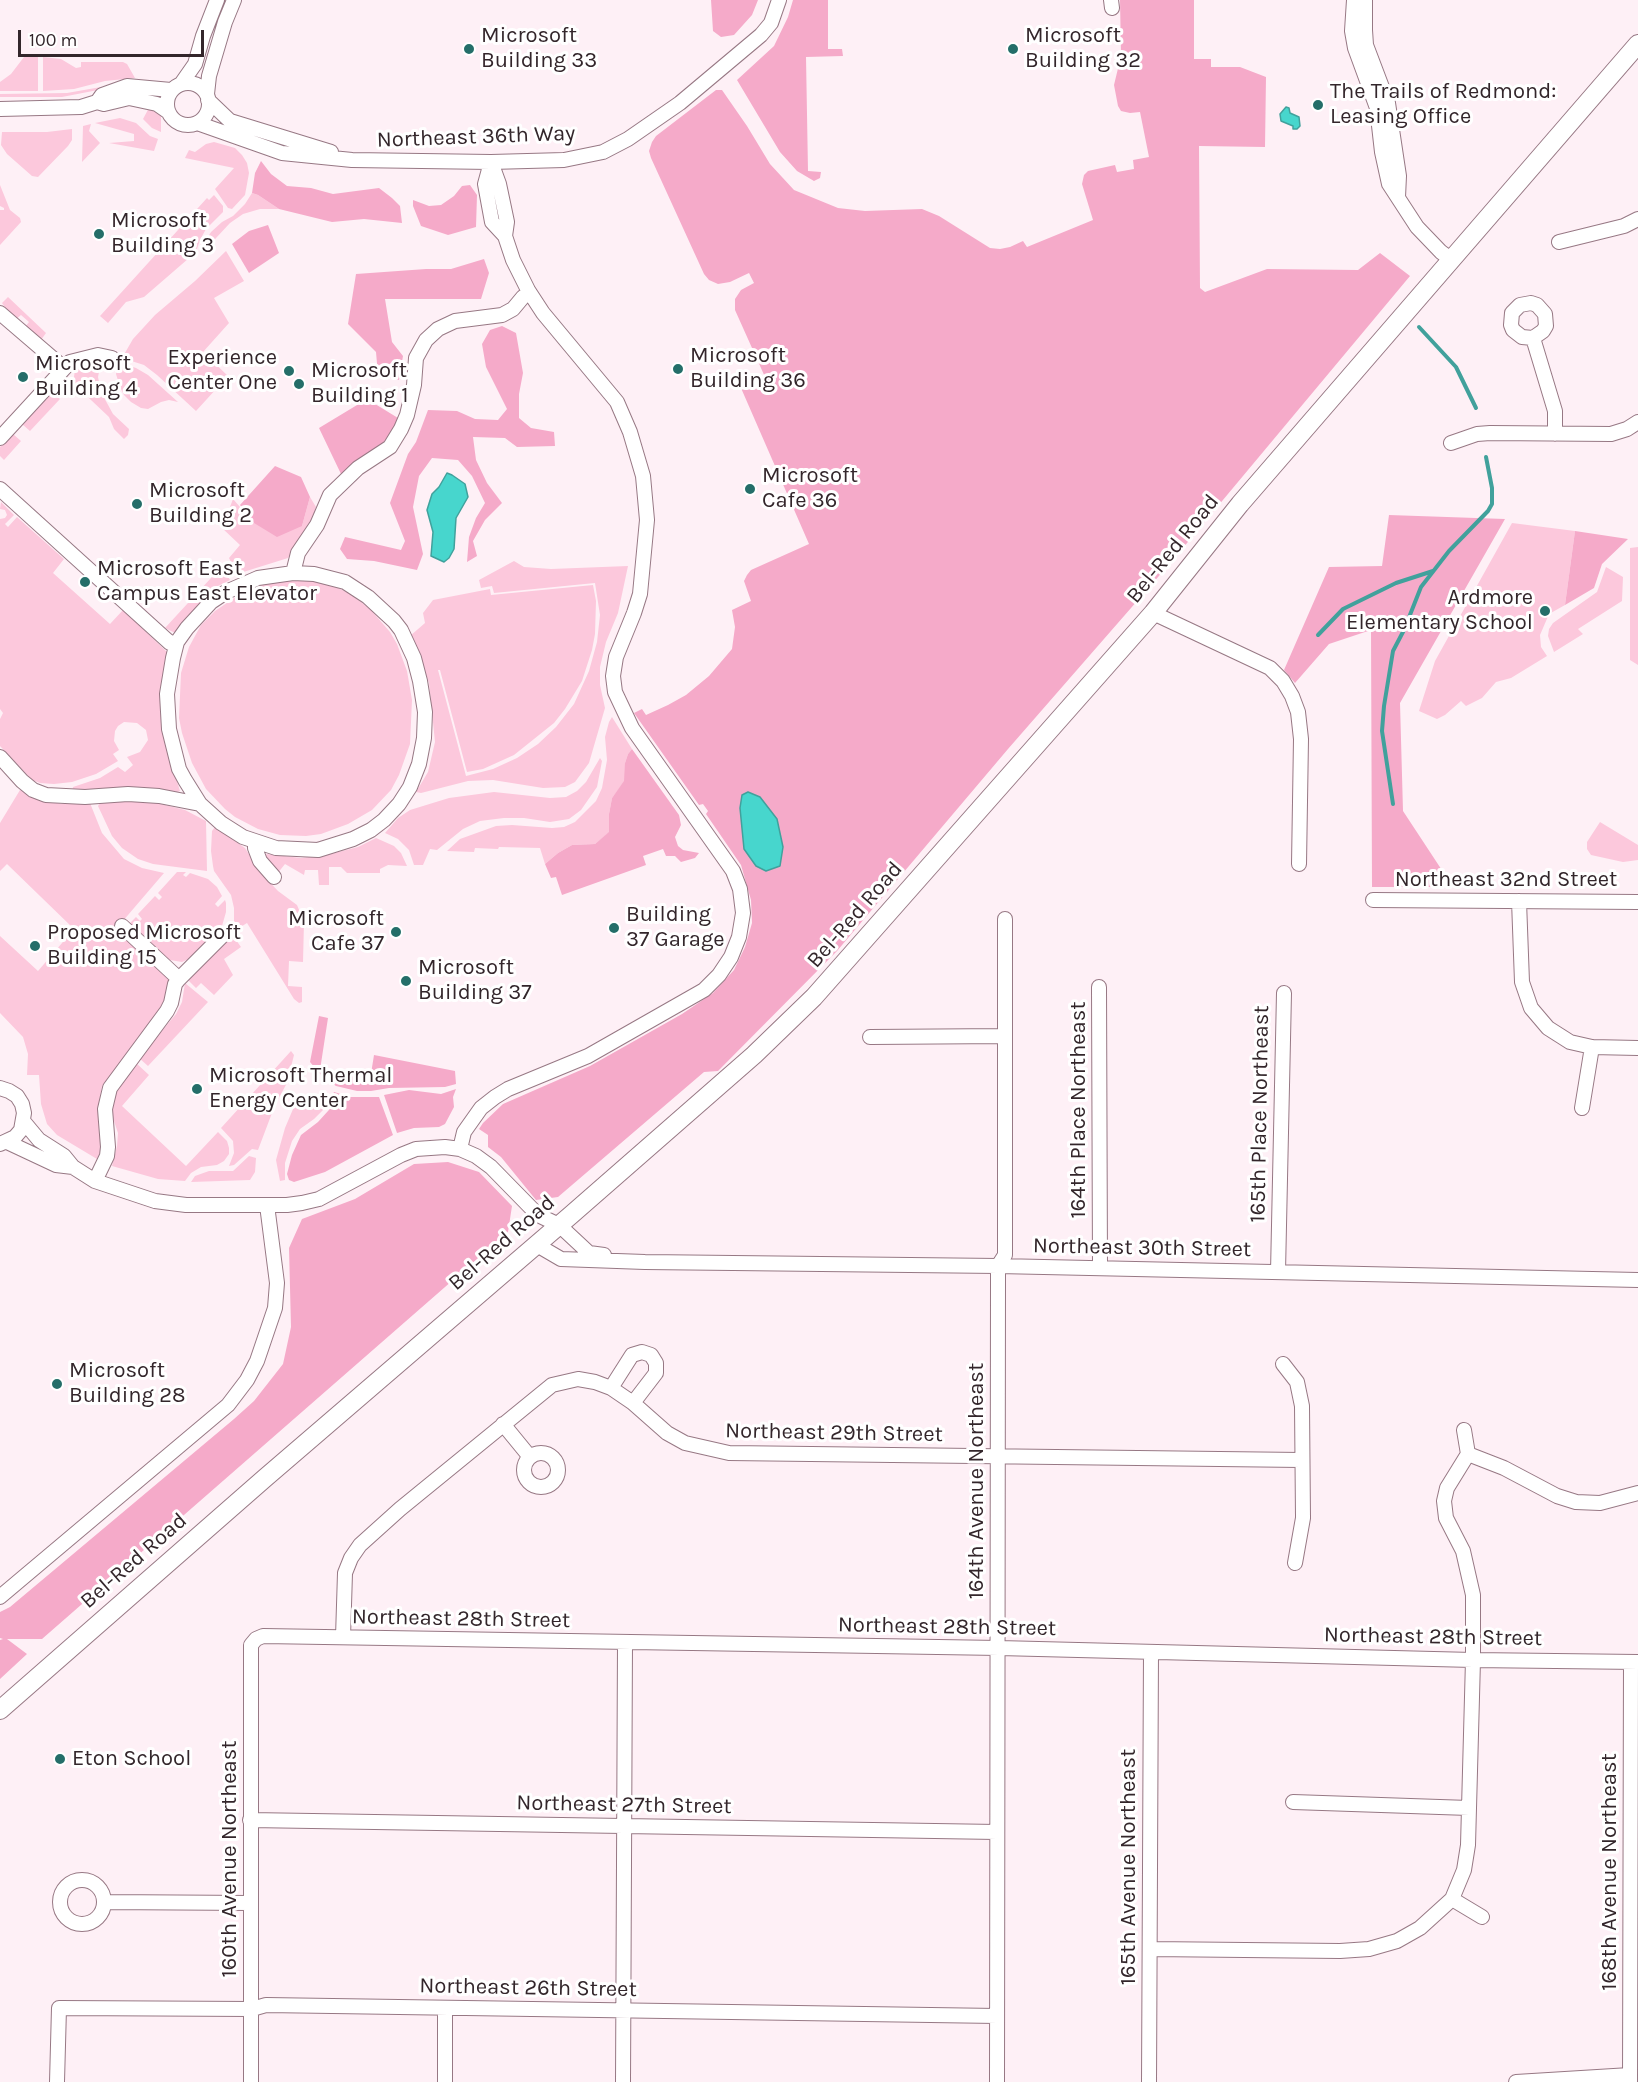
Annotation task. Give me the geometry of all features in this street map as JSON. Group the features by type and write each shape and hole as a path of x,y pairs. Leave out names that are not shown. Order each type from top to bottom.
{"main road":[{"name":"Bel-Red Road","path":"0,1710 754,1055 814,997 1153,613 1240,504 1638,44"}],"street":[{"path":"217,0 195,64 176,87 166,104 176,122 190,125 197,123 207,113 213,61 234,0"},
{"name":"Northeast 36th Way","path":"197,123 282,153 352,160 491,162 564,160 603,152 628,139 654,121 720,71 761,35 771,23 779,0"},
{"path":"1353,0 1352,31 1361,46 1382,106 1382,152 1389,184 1417,227 1452,260"},
{"path":"1361,46 1365,30 1365,0"},
{"path":"97,102 102,95 127,86 176,87 194,84 201,87 208,97"},
{"name":"Northeast 36th Way","path":"208,97 230,121 352,160"},
{"path":"0,109 81,107 97,102 104,104 119,99 138,99 157,104 168,111"},
{"path":"24,1122 39,1140 64,1156 73,1167 95,1181 134,1195 170,1203 218,1206 291,1205 319,1199 416,1149 445,1147 460,1149 464,1132 481,1108 495,1097 508,1089 588,1056 704,990 725,966 740,937 743,913 740,890 733,870 641,741 619,703 613,676 616,657 640,594 647,520 643,476 630,432 617,402 543,313 528,290 513,260 505,236 507,219 491,162"},
{"path":"1558,242 1624,226 1638,219"},
{"path":"293,573 298,553 317,525 330,495 358,468 390,447 401,429 414,385 416,358 426,340 438,329 455,321 502,315 513,309 523,297"},
{"path":"0,314 64,368"},
{"path":"1533,338 1555,411 1555,434"},
{"path":"0,438 70,362 98,355 112,358"},
{"path":"1451,443 1477,434 1611,434 1627,429 1638,422"},
{"path":"0,489 170,643 177,642"},
{"path":"293,573 324,576 345,582 368,597 401,630 414,658 422,689 425,712 423,747 415,776 404,798 384,820 371,830 353,839 318,850 284,849 255,842 221,823 200,804 179,769 169,729 167,694 177,642 198,614 226,592 258,578 293,573"},
{"path":"1153,613 1270,668 1283,681 1292,696 1298,712 1301,739 1299,864"},
{"path":"0,757 22,781 33,790 46,795 86,797 128,794 159,796 200,804"},
{"path":"255,842 260,861 274,877"},
{"name":"Northeast 32nd Street","path":"1373,900 1638,902"},
{"path":"1519,902 1522,982 1531,1008 1548,1028 1570,1042 1592,1047 1638,1048"},
{"name":"164th Avenue Northeast","path":"997,2082 998,1266 1005,1255 1005,919"},
{"path":"122,926 179,979"},
{"path":"95,1181 108,1147 105,1109 110,1088 168,1011 175,984 222,936"},
{"name":"164th Place Northeast","path":"1099,987 1100,1268"},
{"name":"165th Place Northeast","path":"1278,1272 1284,993"},
{"path":"870,1037 1005,1036"},
{"path":"1582,1108 1592,1047"},
{"path":"0,1088 17,1096 22,1104 24,1122 21,1130 4,1143 56,1165 73,1167"},
{"name":"Northeast 30th Street","path":"460,1149 476,1156 491,1167 538,1215 559,1225 589,1253 645,1262"},
{"path":"0,1597 228,1405 247,1380 257,1361 275,1308 277,1283 267,1205"},
{"name":"Northeast 30th Street","path":"537,1245 561,1259 645,1262 998,1266 1638,1280"},
{"path":"611,1388 632,1355 642,1352 651,1355 656,1364 656,1373 633,1403"},
{"path":"1282,1364 1297,1382 1302,1406 1303,1518 1295,1563"},
{"name":"Northeast 29th Street","path":"503,1424 552,1384 578,1379 611,1388 633,1403 667,1433 685,1443 729,1453 1301,1460"},
{"path":"343,1637 345,1573 360,1545 503,1424 530,1457"},
{"path":"1150,1949 1340,1951 1369,1949 1397,1941 1420,1928 1452,1899 1464,1870 1468,1845 1473,1595 1469,1569 1463,1551 1446,1518 1444,1501 1450,1483 1468,1454 1464,1430"},
{"path":"1468,1454 1504,1468 1557,1496 1576,1502 1600,1503 1638,1493"},
{"name":"Northeast 28th Street","path":"256,1639 263,1636 343,1637 1634,1662"},
{"name":"160th Avenue Northeast","path":"251,2082 251,1644 256,1639"},
{"path":"623,2082 625,1643"},
{"name":"165th Avenue Northeast","path":"1149,2082 1151,1652"},
{"name":"168th Avenue Northeast","path":"1630,2078 1634,1662"},
{"path":"1293,1802 1469,1808"},
{"name":"Northeast 27th Street","path":"250,1820 997,1832"},
{"path":"1452,1899 1482,1917"},
{"path":"104,1902 250,1903"},
{"name":"Northeast 26th Street","path":"57,2082 59,2008 252,2009 266,2005 997,2016"},
{"path":"445,2008 445,2082"},
{"path":"1516,2082 1630,2078"}],"shaded area":[{"path":"711,0 758,0 752,15 734,35 721,37 713,31"},
{"path":"793,0 828,0 828,49 842,49 843,56 806,57 808,171 821,172 820,178 814,181 797,171 780,152 737,80 774,46 788,17"},
{"path":"1120,0 1194,0 1194,59 1211,59 1211,67 1240,67 1266,77 1265,147 1199,146 1200,288 1205,292 1267,269 1358,270 1380,253 1410,276 1172,561 1008,749 837,951 718,1071 704,1072 558,1197 536,1200 501,1157 488,1147 488,1135 479,1129 483,1123 503,1104 590,1066 682,1014 713,993 734,970 745,947 752,923 751,900 741,865 706,814 708,811 703,804 699,805 634,713 642,709 646,715 668,705 686,695 709,676 732,649 735,627 732,610 751,601 744,581 747,575 751,570 809,544 741,388 765,377 735,310 735,299 741,290 754,283 749,273 730,282 718,284 709,280 704,274 651,158 649,151 652,142 656,136 716,90 722,90 770,164 794,190 838,208 865,211 922,209 939,216 990,248 1010,247 1023,241 1027,247 1093,220 1082,184 1084,175 1088,171 1115,165 1117,172 1134,169 1133,160 1149,157 1140,112 1121,111 1114,85 1121,56"},
{"path":"24,57 38,57 38,91 0,91 0,82 11,74"},
{"path":"43,57 61,59 76,68 81,67 81,62 123,62 127,64 135,78 105,81 74,89 43,91"},
{"path":"101,87 98,90 62,97 0,97 0,94 67,93"},
{"path":"150,106 161,115 161,132 152,128 143,119"},
{"path":"120,118 136,123 150,136 158,139 154,151 109,143 134,141 134,134 95,123"},
{"path":"91,124 89,131 100,143 82,162 83,126"},
{"path":"72,129 72,140 68,146 38,177 32,176 7,154 1,145 2,132 47,132"},
{"path":"214,142 235,148 247,163 249,173 245,195 232,209 228,208 215,189 234,168 185,158 189,150 195,152 206,144"},
{"path":"261,161 271,174 287,186 311,188 333,194 379,188 400,206 402,223 364,219 332,222 279,209 252,193 255,173"},
{"path":"0,185 10,210 20,218 21,222 0,245 0,210 4,208 0,206"},
{"path":"470,185 477,195 476,227 448,235 421,226 413,200 429,206 441,205 454,196 462,186"},
{"path":"252,193 279,209 260,209 243,214 230,223 203,252 211,232 233,216"},
{"path":"214,195 223,206 223,212 206,229 196,252 144,297 126,302 108,323 100,316 207,198 209,200"},
{"path":"268,225 279,253 249,273 232,244 249,231"},
{"path":"226,251 244,281 214,298 229,323 203,352 228,376 196,411 144,365 122,358 133,339 155,315"},
{"path":"484,259 489,273 481,299 385,299 392,342 403,356 399,380 378,375 376,352 348,324 356,274 451,269"},
{"path":"8,297 46,333 41,340 25,327 29,322 21,315 15,320 12,317 2,303"},
{"path":"502,326 516,333 523,373 519,394 519,418 531,428 554,432 555,446 517,447 505,438 473,437 476,460 487,483 502,503 485,520 473,541 477,556 467,562 469,537 485,503 472,476 458,460 432,458 419,476 413,507 423,554 417,570 374,561 347,559 340,549 345,537 401,550 405,541 390,503 408,454 416,442 428,410 457,411 475,419 498,420 507,409 486,367 482,344 490,330"},
{"path":"101,362 98,377 101,392 113,414 129,429 124,439 114,429 109,417 73,383 75,370"},
{"path":"118,362 148,375 178,402 169,400 148,409 131,402 120,387 116,374"},
{"path":"51,391 60,399 30,431 22,424"},
{"path":"367,399 398,418 393,432 379,447 341,474 319,428"},
{"path":"13,434 21,441 4,460 0,456 0,447"},
{"path":"275,466 301,477 310,497 302,526 277,537 254,523 240,505"},
{"path":"310,497 316,507 310,527 288,558 237,574 229,558 240,545 222,528 233,499 254,523 302,526"},
{"path":"1,502 14,515 5,524 8,527 17,517 64,559 53,573 110,624 123,610 167,652 162,722 167,749 180,791 174,793 132,788 72,792 73,787 100,778 118,767 125,772 133,765 127,757 140,752 148,740 146,730 137,723 124,722 115,731 114,741 119,750 113,754 118,761 96,774 72,782 54,784 32,780 0,746 0,719 3,713 0,709 0,519 7,515 5,510 0,509"},
{"path":"1389,515 1505,519 1400,703 1403,811 1453,887 1372,887 1371,630 1329,644 1295,683 1284,670 1329,567 1382,566"},
{"path":"1512,523 1575,531 1565,605 1549,614 1540,635 1541,647 1547,656 1511,678 1496,682 1482,698 1466,706 1461,701 1437,719 1419,711 1435,661"},
{"path":"1575,531 1628,539 1602,564 1594,588 1565,605"},
{"path":"1638,547 1638,665 1630,660 1630,548"},
{"path":"514,561 524,567 551,569 628,566 618,613 606,642 600,667 600,685 605,708 589,763 575,782 565,787 543,788 493,780 468,781 421,793 416,792 428,772 435,742 429,683 410,636 425,623 423,613 433,600 490,589 491,595 593,585 596,601 592,650 582,681 565,709 554,723 514,755 483,769 467,772 440,670 438,670 466,776 493,769 517,758 538,744 556,727 574,704 589,671 597,642 600,615 595,583 494,593 492,586 481,588 479,580"},
{"path":"222,566 230,580 216,587 199,604 179,632 165,628"},
{"path":"1606,567 1623,577 1622,601 1578,629 1583,634 1554,652 1548,636 1549,629 1553,623 1597,592"},
{"path":"290,579 327,583 351,594 371,610 397,644 407,671 412,700 410,744 391,790 372,810 348,824 321,834 306,836 280,835 258,829 225,809 206,789 192,763 179,718 181,673 189,647 201,625 215,611 243,592 266,582"},
{"path":"612,717 632,749 625,763 625,781 612,798 609,814 610,832 595,844 572,845 545,864 540,848 499,847 498,849 475,848 474,852 447,851 460,839 496,826 552,828 564,827 575,822 596,801 602,788 607,760 605,737"},
{"path":"632,749 679,815 681,825 675,837 678,846 683,850 699,853 695,858 681,862 675,856 666,856 663,849 643,856 646,865 562,895 556,877 551,878 545,864 572,845 595,844 609,832 612,798 624,781 625,763"},
{"path":"600,758 602,761 597,787 581,810 569,819 550,822 524,818 480,821 463,829 437,850 430,849 423,865 414,865 409,850 398,839 385,833 398,818 410,810 449,798 494,792 550,798 566,797 586,782"},
{"path":"20,790 43,800 62,804 90,803 102,833 124,859 142,868 164,873 116,929 171,979 164,1006 102,1086 99,1102 103,1147 97,1159 57,1135 47,1124 41,1104 39,1075 27,1075 28,1054 23,1037 0,1013 0,936 38,971 74,929 7,864 0,871 0,823"},
{"path":"125,801 157,803 185,810 206,821 207,871 153,864 138,859 122,848 112,836 98,806 100,803"},
{"path":"1600,822 1638,845 1638,860 1623,862 1591,855 1587,849 1587,842"},
{"path":"215,827 245,848 261,873 278,891 297,905 304,922 303,962 289,961 288,986 302,987 302,1002 299,1003 294,999 247,923 231,933 241,947 224,959 233,975 214,995 201,983 196,988 187,979 227,936 234,924 231,895 213,866 212,831"},
{"path":"376,838 394,846 401,853 407,866 388,865 380,869 380,873 347,873 341,867 329,867 329,885 319,885 318,870 305,870 304,875 285,864 277,874 264,856 267,854 301,858 330,854 358,847"},
{"path":"177,872 186,872 183,875 186,877 190,873 208,879 217,887 222,896 215,904 218,907 225,900 226,903 222,926 195,956 182,962 170,960 127,926 136,917 140,921 142,919 138,914 155,896 159,900 162,897 158,893"},
{"path":"185,983 208,1002 148,1066 139,1058 176,1014 182,1002"},
{"path":"319,1016 328,1018 320,1070 370,1080 374,1055 455,1071 456,1084 445,1087 389,1088 371,1091 357,1091 336,1086 322,1076 310,1062"},
{"path":"291,1051 294,1055 287,1083 275,1105 258,1150 252,1149 234,1165 229,1166 234,1153 233,1141 221,1128"},
{"path":"135,1062 149,1075 122,1106 186,1166 218,1132 227,1141 229,1148 229,1154 224,1161 217,1165 201,1167 191,1173 185,1181 158,1179 112,1166 118,1133 112,1115 112,1100 116,1085"},
{"path":"456,1089 453,1097 454,1107 445,1124 439,1127 414,1128 397,1133 384,1095 409,1090 441,1094"},
{"path":"334,1092 351,1097 379,1097 393,1135 325,1172 294,1182 289,1180 287,1174 292,1155 301,1135 318,1122 338,1100"},
{"path":"312,1097 320,1100 323,1110 300,1129 292,1141 285,1163 285,1180 280,1181 276,1160 285,1128 296,1102 302,1098"},
{"path":"249,1156 256,1158 255,1172 250,1180 191,1182 195,1176 209,1171 233,1171"},
{"path":"448,1162 479,1172 512,1206 508,1232 42,1639 7,1639 27,1654 0,1679 0,1640 3,1639 0,1638 0,1612 10,1607 234,1419 254,1401 283,1364 291,1327 289,1248 302,1219 355,1199 414,1164"}],"water":[{"path":"1286,107 1289,108 1290,113 1299,117 1300,126 1297,129 1281,121 1280,114"},
{"path":"447,473 465,484 468,497 456,518 454,549 444,562 431,556 433,532 427,510 432,494"},
{"path":"748,792 760,797 777,819 783,847 780,866 766,871 756,866 744,849 740,808 742,795"}],"waterway":[{"path":"1419,327 1456,367 1476,408"},
{"path":"1393,804 1382,731 1393,651 1421,587 1449,551 1492,504 1492,488 1486,457"},
{"path":"1318,635 1343,609 1396,583 1433,571"}],"place":[{"name":"Microsoft Building 33","path":"469,49"},
{"name":"Microsoft Building 32","path":"1013,49"},
{"name":"The Trails of Redmond: Leasing Office","path":"1318,105"},
{"name":"Microsoft Building 3","path":"99,234"},
{"name":"Microsoft Building 36","path":"678,369"},
{"name":"Experience Center One","path":"289,371"},
{"name":"Microsoft Building 4","path":"23,377"},
{"name":"Microsoft Building 1","path":"299,384"},
{"name":"Microsoft Cafe 36","path":"750,489"},
{"name":"Microsoft Building 2","path":"137,504"},
{"name":"Microsoft East Campus East Elevator","path":"85,582"},
{"name":"Ardmore Elementary School","path":"1545,611"},
{"name":"Building 37 Garage","path":"614,928"},
{"name":"Microsoft Cafe 37","path":"396,932"},
{"name":"Proposed Microsoft Building 15","path":"35,946"},
{"name":"Microsoft Building 37","path":"406,981"},
{"name":"Microsoft Thermal Energy Center","path":"197,1089"},
{"name":"Microsoft Building 28","path":"57,1384"},
{"name":"Eton School","path":"60,1759"}]}
